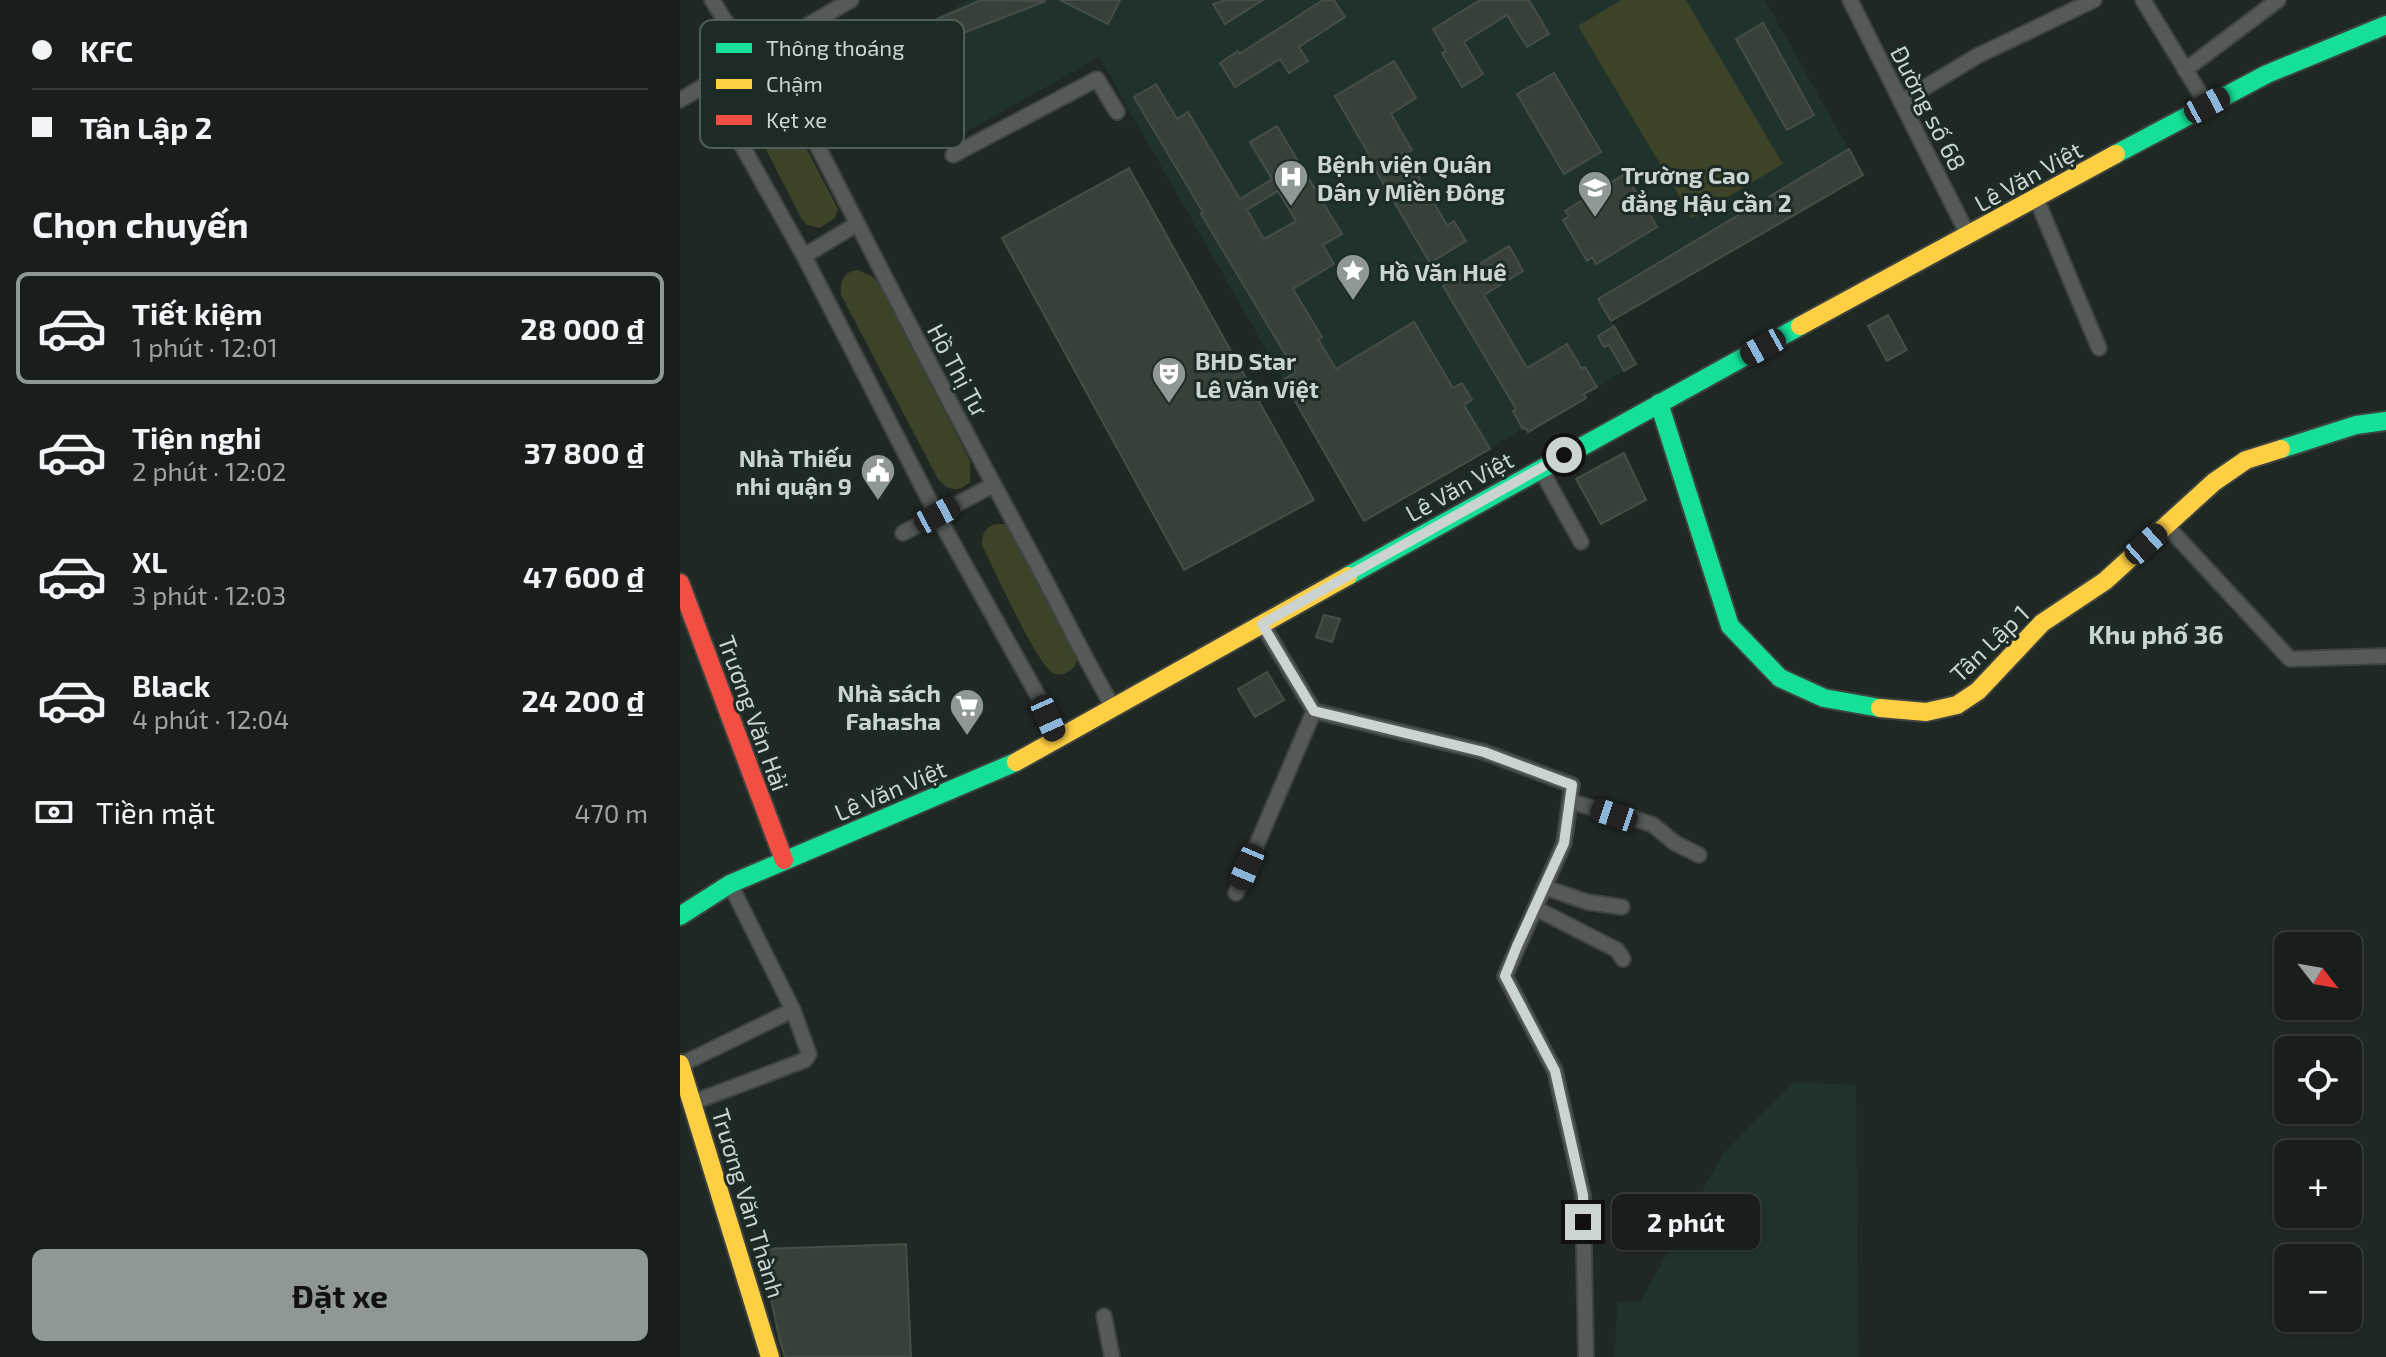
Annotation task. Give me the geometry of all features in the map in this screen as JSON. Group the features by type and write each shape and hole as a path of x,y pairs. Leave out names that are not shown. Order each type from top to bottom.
{"main road":[{"name":"Lê Văn Việt","path":"681,914 730,884 1005,768 1540,468 2207,105 2267,74 2386,25"},
{"name":"Tân Lập 1","path":"1659,403 1730,626 1780,678 1824,698 1892,710 1926,712 1957,705 1978,691 2042,623 2105,581 2214,482 2246,460 2356,425 2386,421"},
{"name":"Trương Văn Hải","path":"680,583 784,860"},
{"name":"Trương Văn Thành","path":"680,1064 770,1357"}],"street":[{"path":"712,0 725,20"},
{"path":"817,20 851,0"},
{"name":"Đường số 68","path":"1850,0 1968,235"},
{"path":"1901,102 1977,56 2094,0"},
{"path":"2143,0 2207,105"},
{"path":"2185,70 2278,0"},
{"path":"953,155 1097,79 1117,112"},
{"path":"680,100 700,89"},
{"path":"743,148 804,256 937,515 1038,696 1057,739"},
{"name":"Hồ Thị Tư","path":"818,148 1089,668 1113,707"},
{"path":"2036,198 2099,348"},
{"path":"804,256 857,224"},
{"path":"1540,468 1581,542"},
{"path":"903,533 993,485"},
{"path":"2166,525 2290,659 2386,656"},
{"path":"1262,624 1314,711 1484,752 1572,785 1564,843 1505,976 1555,1071 1583,1195 1586,1357"},
{"path":"1236,893 1314,711"},
{"path":"1570,801 1653,825 1675,843 1699,855"},
{"path":"694,1102 808,1058 809,1054 793,1010 730,884"},
{"path":"1544,887 1587,902 1622,907"},
{"path":"1535,908 1617,950 1623,959"},
{"path":"680,1064 793,1010"},
{"path":"1104,1316 1112,1357"}],"shaded area":[{"path":"969,0 1765,0 1863,175 1611,321 1636,364 1528,432 1523,429 1364,521 1099,57 964,133 964,20 932,20"},
{"path":"1793,1082 1856,1085 1858,1357 1615,1357 1617,1302 1640,1302 1723,1154"}],"green space":[{"path":"1621,0 1686,0 1783,164 1692,218 1578,26"},
{"path":"765,148 806,148 838,209 835,218 820,228 807,225"},
{"path":"858,270 873,277 879,284 970,461 970,482 961,488 949,488 938,479 841,295 844,278"},
{"path":"996,524 1008,524 1077,653 1076,664 1067,673 1055,674 1046,666 1026,635 995,573 982,545 985,532"}],"building":[{"path":"981,0 1046,1 964,33 964,20 935,20"},
{"path":"1060,0 1120,0 1108,24"},
{"path":"1225,0 1263,0 1225,24 1213,4"},
{"path":"1323,0 1334,0 1345,17 1299,47 1308,61 1289,73 1280,59 1235,87 1220,63"},
{"path":"1480,0 1529,0 1549,34 1527,47 1507,15 1464,42 1483,74 1462,87 1442,53 1446,51 1433,29"},
{"path":"1763,23 1814,115 1787,130 1736,39"},
{"path":"1394,61 1416,98 1391,114 1412,150 1405,154 1447,225 1454,221 1466,241 1430,263 1335,96"},
{"path":"1554,73 1601,152 1564,174 1517,94"},
{"path":"1156,84 1177,119 1188,112 1240,199 1272,179 1250,142 1277,126 1342,234 1323,245 1334,264 1293,289 1322,337 1318,339 1336,369 1414,322 1453,388 1462,383 1472,400 1464,405 1490,449 1364,521 1283,380 1296,372 1134,97","holes":["1278,191 1296,221 1264,239 1247,210"]},
{"path":"1849,149 1863,175 1611,321 1598,299"},
{"path":"1129,168 1314,500 1184,570 1002,238"},
{"path":"1625,174 1657,227 1596,264 1592,257 1587,261 1563,220 1569,216 1565,211"},
{"path":"1509,246 1523,271 1484,295 1527,368 1567,344 1597,387 1584,394 1586,398 1528,432 1526,428 1523,429 1513,411 1516,409 1443,286"},
{"path":"1888,315 1907,350 1887,361 1868,326"},
{"path":"1614,326 1636,364 1624,371 1609,345 1604,347 1598,336"},
{"path":"1624,453 1646,500 1601,524 1576,479"},
{"path":"1324,615 1340,619 1332,642 1316,637"},
{"path":"1267,672 1284,700 1255,717 1238,689"},
{"path":"906,1244 911,1357 785,1357 760,1249"}],"traffic: fast":[{"path":"2116,154 2267,74 2386,25"},
{"path":"1348,576 1800,326"},
{"path":"1659,403 1730,626 1780,678 1824,698 1880,708"},
{"path":"2281,449 2356,425 2386,421"},
{"path":"680,916 730,884 1016,762"}],"traffic: slow":[{"path":"1800,326 2116,154"},
{"path":"1880,708 1926,712 1957,705 1978,691 2042,623 2105,581 2214,482 2246,460 2281,449"},
{"path":"1016,762 1348,576"},
{"path":"680,1064 770,1357"}],"traffic: jam":[{"path":"680,583 784,860"}],"place":[{"name":"Bệnh viện Quân Dân y Miền Đông","path":"1291,208"},
{"name":"Trường Cao đẳng Hậu cần 2","path":"1595,219"},
{"name":"Hồ Văn Huê","path":"1353,302"},
{"name":"BHD Star Lê Văn Việt","path":"1169,405"},
{"name":"Nhà Thiếu nhi quận 9","path":"878,502"},
{"name":"Nhà sách Fahasha","path":"967,737"}],"district":[{"name":"Khu phố 36","path":"2156,633"}],"route":[{"path":"1564,455 1262,624 1314,711 1484,752 1572,785 1564,843 1505,976 1555,1071 1583,1195 1583,1222"}]}
